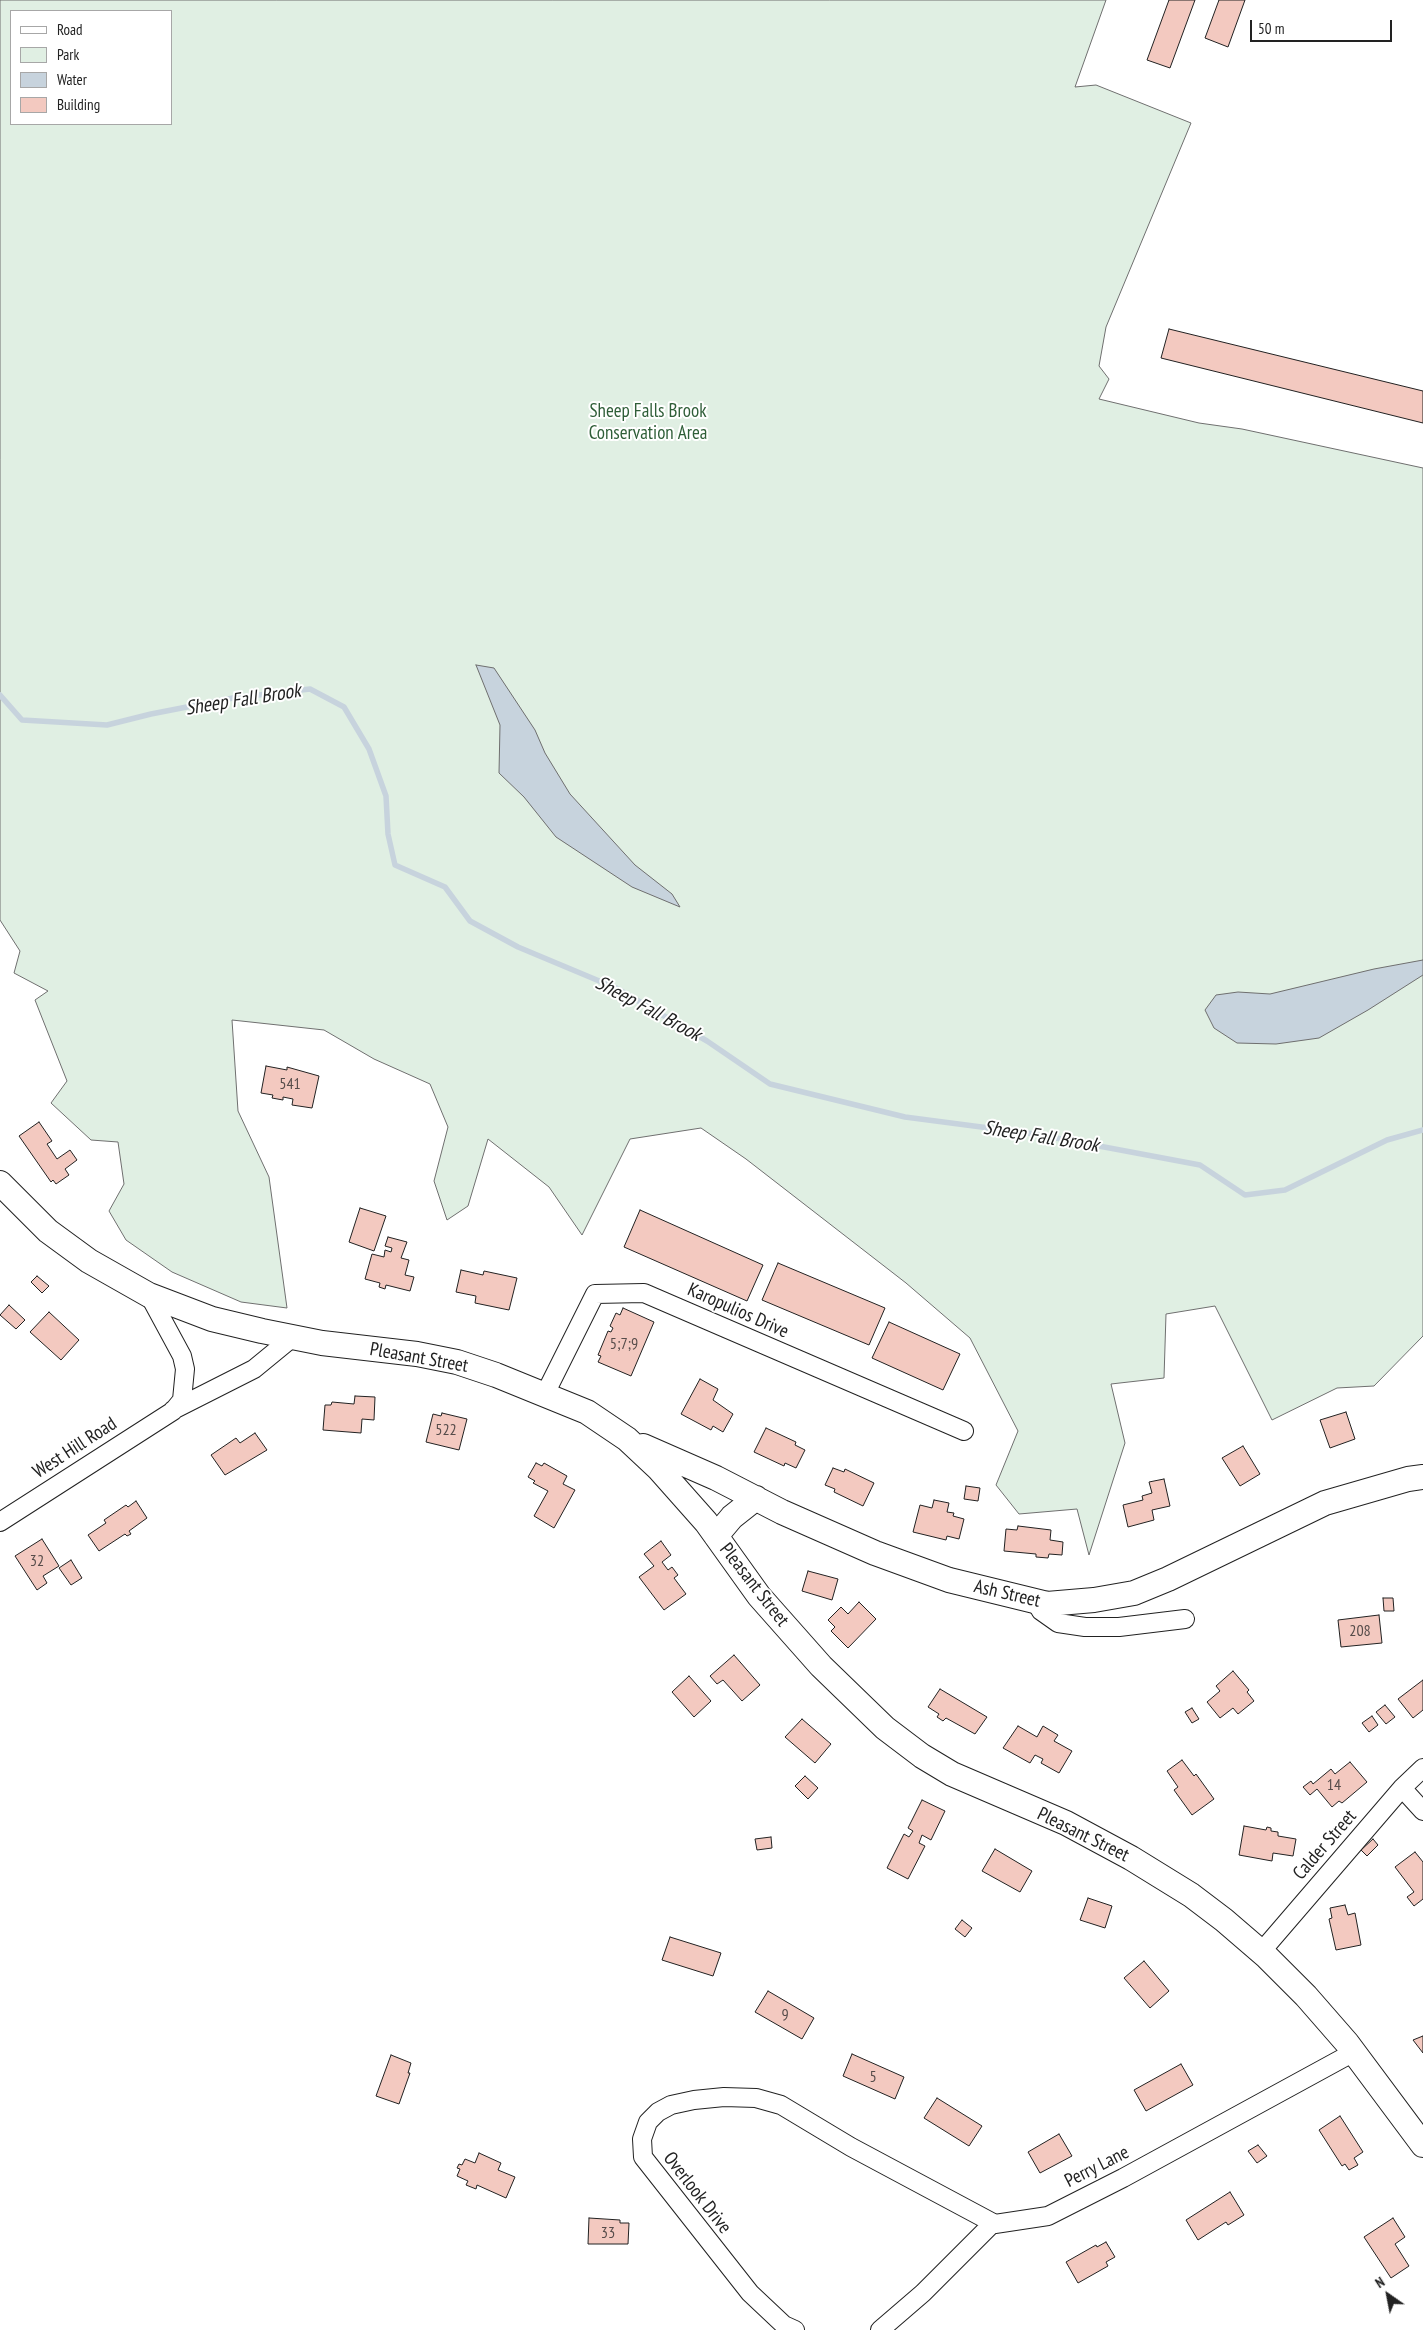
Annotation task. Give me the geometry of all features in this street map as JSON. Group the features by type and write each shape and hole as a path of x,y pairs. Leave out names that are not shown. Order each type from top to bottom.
{"street":[{"name":"Pleasant Street","path":"0,1183 48,1231 89,1261 149,1296 212,1320 322,1343 417,1354 458,1362 545,1394 587,1412 627,1439 659,1469 716,1536 759,1596 821,1666 885,1728 952,1774 1066,1823 1131,1858 1190,1895 1224,1920 1261,1952 1306,1996 1354,2052 1423,2144"},
{"name":"Karopulios Drive","path":"545,1394 595,1294 644,1293 964,1431"},
{"path":"149,1296 182,1356 185,1369 182,1400 173,1411"},
{"name":"West Hill Road","path":"0,1522 173,1411 254,1369 293,1337"},
{"name":"Ash Street","path":"627,1439 716,1478 875,1553 949,1580 1047,1604 1094,1600 1134,1593 1168,1579 1325,1503 1408,1479 1423,1477"},
{"path":"716,1536 732,1517 756,1498"},
{"path":"1035,1601 1041,1611 1058,1623 1085,1627 1119,1627 1185,1619"},
{"name":"Calder Street","path":"1261,1952 1402,1788 1423,1768"},
{"path":"1402,1788 1423,1811"},
{"name":"Perry Lane","path":"994,2223 1048,2216 1123,2178 1354,2052"},
{"name":"Overlook Drive","path":"795,2330 784,2325 750,2293 643,2157 642,2139 648,2122 658,2112 671,2105 694,2100 724,2097 756,2098 781,2105 851,2147 994,2223"},
{"path":"880,2330 923,2293 994,2223"}],"green space":[{"name":"Sheep Falls Brook Conservation Area","path":"0,0 1106,0 1075,87 1096,85 1191,123 1106,327 1099,366 1109,379 1099,399 1199,423 1242,429 1423,468 1423,1336 1374,1386 1337,1388 1272,1420 1215,1306 1166,1314 1164,1378 1111,1384 1125,1443 1089,1555 1077,1509 1019,1514 996,1485 1018,1431 970,1338 906,1283 746,1159 701,1128 630,1139 582,1235 549,1187 488,1139 468,1206 447,1220 434,1181 448,1127 430,1084 374,1059 324,1030 232,1020 238,1111 269,1177 287,1308 241,1302 172,1272 126,1240 109,1211 124,1184 118,1142 91,1140 51,1103 67,1081 35,1000 48,991 14,973 20,951 0,920"}],"water":[{"path":"476,665 494,668 535,730 545,753 570,794 635,865 672,894 680,907 632,887 556,837 524,797 499,773 500,725"},
{"path":"1423,960 1423,975 1319,1038 1276,1044 1237,1043 1214,1028 1205,1010 1216,995 1238,992 1270,994 1374,969"}],"building":[{"path":"1169,0 1195,0 1170,68 1147,60"},
{"path":"1219,0 1245,0 1228,47 1205,38"},
{"path":"1169,329 1423,391 1423,423 1161,358"},
{"path":"266,1066 287,1070 287,1067 319,1076 312,1108 292,1105 293,1099 283,1097 283,1100 272,1098 273,1095 261,1093"},
{"path":"39,1122 52,1141 47,1144 57,1159 70,1150 77,1160 65,1169 69,1175 56,1184 53,1180 51,1182 19,1136"},
{"path":"360,1208 386,1216 374,1251 349,1242"},
{"path":"640,1210 763,1265 747,1301 624,1247"},
{"path":"388,1237 407,1242 401,1258 409,1260 405,1275 414,1277 410,1291 386,1285 385,1289 379,1287 380,1283 365,1279 372,1254 384,1257 385,1250 391,1252 392,1248 385,1246"},
{"path":"778,1263 885,1308 869,1345 762,1300"},
{"path":"461,1270 483,1275 484,1271 517,1278 509,1310 475,1303 476,1296 456,1292"},
{"path":"37,1276 49,1286 42,1293 31,1282"},
{"path":"9,1305 25,1320 16,1329 0,1315"},
{"path":"623,1308 654,1322 631,1376 598,1362 601,1356 598,1355 608,1331 611,1332 613,1328 610,1326 616,1313 620,1315"},
{"path":"49,1312 79,1340 61,1360 30,1332"},
{"path":"889,1322 960,1354 943,1390 872,1358"},
{"path":"700,1379 718,1389 713,1400 733,1414 723,1432 713,1426 711,1430 681,1414"},
{"path":"355,1396 375,1397 374,1420 362,1419 361,1433 323,1430 325,1405 331,1405 332,1402 354,1404"},
{"path":"1346,1412 1355,1439 1330,1448 1320,1420"},
{"path":"442,1413 467,1419 459,1450 426,1442 433,1414 441,1416"},
{"path":"766,1428 796,1442 795,1445 805,1450 796,1468 785,1463 784,1466 754,1452"},
{"path":"255,1433 267,1450 225,1475 211,1455 236,1438 240,1443"},
{"path":"1243,1446 1260,1474 1240,1486 1222,1458"},
{"path":"536,1463 542,1466 544,1463 567,1476 563,1484 575,1490 554,1528 534,1516 548,1491 533,1483 535,1481 528,1477"},
{"path":"833,1468 844,1472 845,1469 874,1483 863,1506 834,1492 835,1489 825,1485"},
{"path":"1164,1479 1170,1506 1152,1510 1154,1520 1128,1527 1123,1505 1143,1500 1142,1496 1152,1493 1149,1482"},
{"path":"966,1486 980,1488 978,1501 964,1499"},
{"path":"934,1500 949,1503 947,1512 954,1513 953,1516 964,1519 959,1539 947,1536 946,1540 913,1532 920,1505 932,1508"},
{"path":"136,1501 147,1518 129,1531 131,1534 127,1536 125,1534 99,1551 88,1535 106,1523 104,1520 126,1505 128,1507"},
{"path":"1018,1526 1051,1530 1050,1540 1063,1542 1062,1555 1049,1554 1048,1558 1036,1557 1036,1554 1004,1551 1006,1529 1017,1530"},
{"path":"42,1539 59,1566 43,1576 47,1583 37,1590 15,1556"},
{"path":"661,1541 671,1555 662,1562 668,1570 672,1567 678,1575 674,1578 686,1594 664,1610 639,1577 654,1566 644,1554"},
{"path":"71,1560 82,1578 71,1585 59,1568"},
{"path":"808,1571 838,1579 832,1600 802,1591"},
{"path":"1383,1598 1393,1598 1394,1611 1384,1611"},
{"path":"859,1602 876,1619 848,1648 831,1631 835,1627 828,1620 841,1607 848,1614"},
{"path":"1379,1615 1382,1643 1341,1647 1338,1620"},
{"path":"734,1655 760,1685 742,1701 723,1680 717,1684 710,1676"},
{"path":"1233,1671 1249,1690 1247,1692 1254,1701 1238,1714 1233,1708 1220,1718 1207,1702 1220,1691 1216,1686"},
{"path":"689,1676 711,1701 694,1717 672,1692"},
{"path":"1423,1680 1423,1710 1413,1718 1398,1699"},
{"path":"940,1689 987,1717 975,1734 946,1718 943,1721 937,1717 939,1714 928,1707"},
{"path":"1385,1705 1395,1717 1386,1724 1376,1712"},
{"path":"1192,1708 1199,1719 1192,1723 1185,1712"},
{"path":"1372,1716 1378,1725 1369,1732 1362,1723"},
{"path":"802,1719 831,1744 815,1763 785,1737"},
{"path":"1018,1726 1037,1737 1043,1726 1058,1735 1054,1741 1072,1751 1059,1773 1041,1763 1043,1759 1035,1755 1030,1763 1003,1748"},
{"path":"1182,1760 1194,1776 1196,1774 1214,1799 1192,1815 1174,1790 1178,1787 1167,1771"},
{"path":"1350,1762 1367,1782 1342,1803 1339,1801 1332,1807 1317,1789 1310,1795 1303,1787 1311,1781 1313,1784 1331,1769 1335,1774"},
{"path":"805,1776 818,1788 808,1799 795,1786"},
{"path":"922,1800 945,1811 931,1840 922,1835 919,1843 925,1846 908,1879 887,1868 904,1834 909,1837 913,1831 908,1828"},
{"path":"1244,1826 1266,1830 1267,1827 1271,1828 1271,1831 1278,1832 1278,1836 1296,1839 1293,1856 1273,1853 1272,1861 1239,1855"},
{"path":"771,1837 772,1848 757,1850 755,1839"},
{"path":"1373,1839 1378,1845 1367,1856 1361,1850"},
{"path":"995,1849 1032,1871 1020,1892 982,1871"},
{"path":"1415,1852 1423,1862 1423,1899 1414,1906 1407,1897 1414,1892 1395,1867"},
{"path":"1088,1898 1112,1906 1105,1928 1080,1920"},
{"path":"1345,1905 1348,1915 1355,1913 1361,1945 1336,1950 1329,1919 1332,1918 1330,1908"},
{"path":"962,1920 972,1928 965,1937 955,1929"},
{"path":"670,1937 721,1953 713,1976 662,1960"},
{"path":"1144,1961 1169,1991 1150,2008 1124,1978"},
{"path":"768,1991 814,2018 802,2039 755,2012"},
{"path":"1423,2036 1423,2053 1413,2040"},
{"path":"852,2054 904,2077 895,2099 843,2076"},
{"path":"391,2055 411,2063 408,2073 410,2073 399,2104 376,2096"},
{"path":"1181,2064 1193,2085 1146,2111 1134,2090"},
{"path":"937,2098 982,2126 969,2146 924,2118"},
{"path":"1340,2116 1363,2152 1354,2158 1358,2165 1349,2170 1345,2164 1342,2166 1319,2130"},
{"path":"1059,2134 1072,2156 1040,2173 1028,2152"},
{"path":"1258,2145 1267,2156 1257,2163 1248,2151"},
{"path":"479,2153 501,2163 498,2170 515,2177 506,2198 477,2185 476,2189 466,2185 468,2181 457,2176 460,2169 457,2168 459,2164 462,2165 465,2159 475,2163"},
{"path":"1230,2192 1244,2215 1228,2225 1226,2222 1198,2240 1186,2220"},
{"path":"589,2218 620,2220 620,2223 629,2223 628,2244 588,2244"},
{"path":"1393,2218 1405,2237 1395,2244 1409,2266 1391,2278 1364,2237"},
{"path":"1106,2242 1115,2257 1106,2262 1108,2266 1078,2283 1066,2262 1096,2245 1097,2247"}],"waterway":[{"name":"Sheep Fall Brook","path":"0,695 22,720 107,725 151,714 233,698 310,689 344,707 369,749 386,796 388,834 395,865 445,887 470,921 518,947 616,988 707,1041 770,1084 905,1117 1035,1134 1200,1165 1245,1195 1285,1190 1387,1140 1423,1130"}]}
